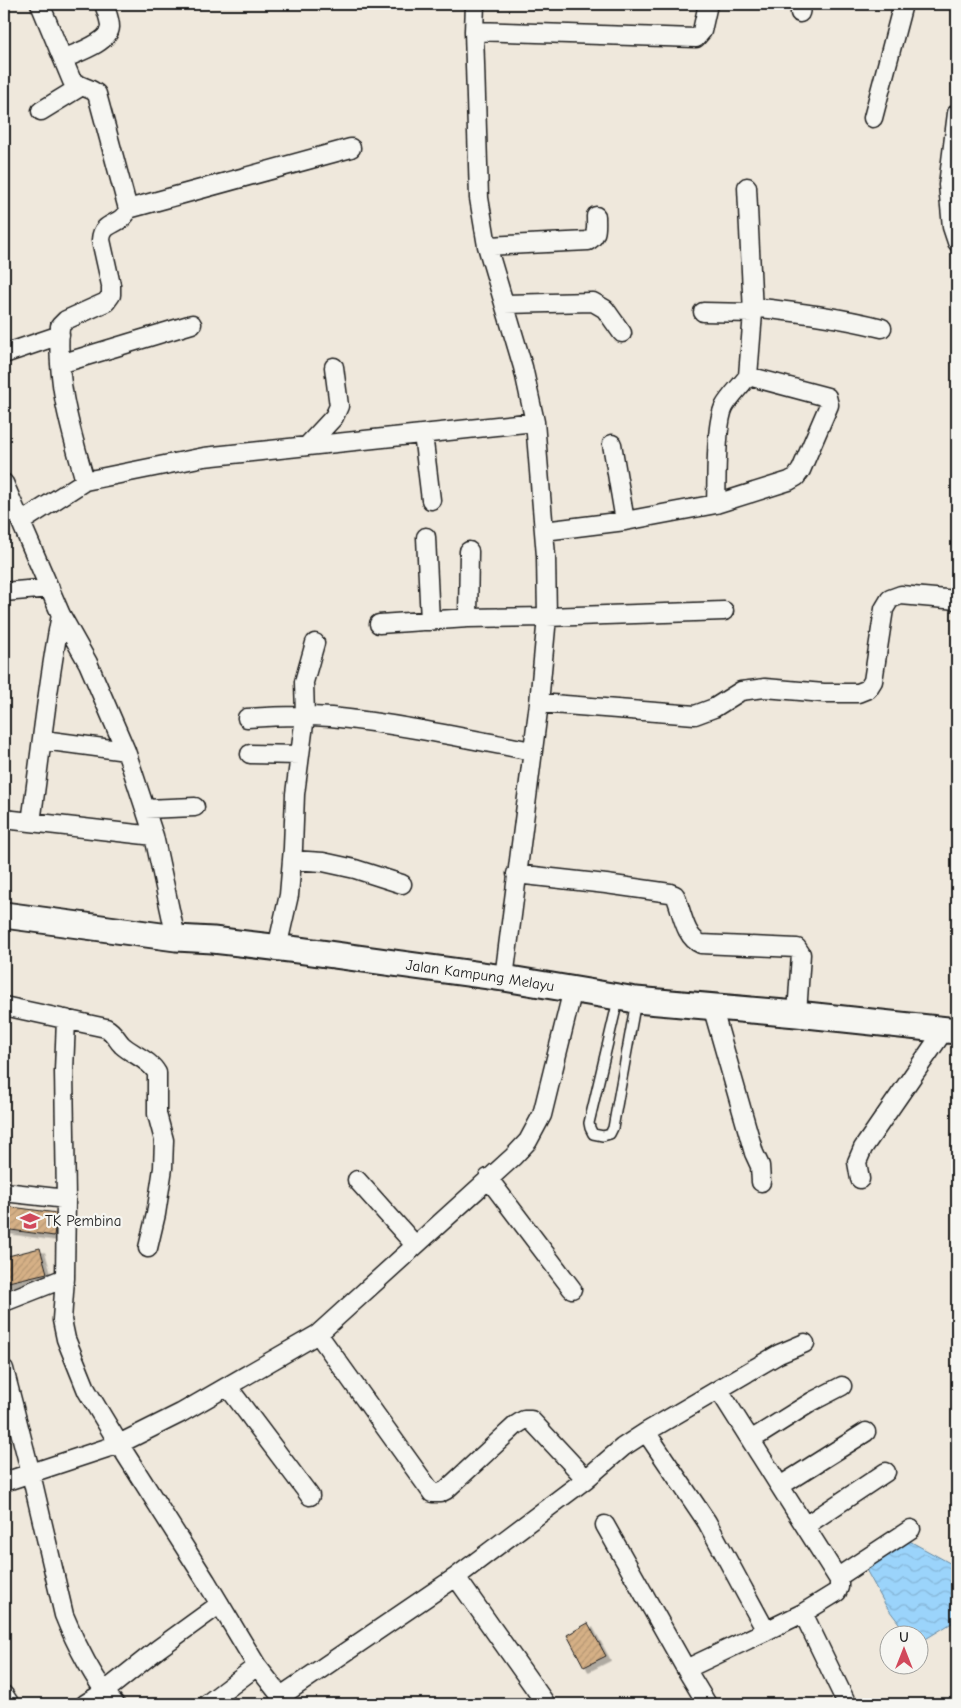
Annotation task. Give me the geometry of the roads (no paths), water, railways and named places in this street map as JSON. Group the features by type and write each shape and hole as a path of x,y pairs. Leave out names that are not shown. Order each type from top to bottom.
{"main road":[{"name":"Jalan Kampung Melayu","path":"4,915 504,978 627,999 951,1030"}],"street":[{"path":"40,4 72,81 80,87 94,90 97,94 128,209 122,220 104,228 102,233 101,240 111,286 111,295 106,302 66,320 60,326 61,384 67,415 85,480"},
{"path":"62,59 104,40 109,34 110,24 104,4"},
{"path":"476,4 474,31 479,198 486,246 523,367 535,422 544,531 547,617 504,978"},
{"path":"474,31 696,38 702,31 708,4"},
{"path":"873,118 903,4"},
{"path":"41,111 80,87"},
{"path":"957,113 948,185 952,227 957,242"},
{"path":"128,209 351,148"},
{"path":"716,504 718,439 722,414 724,407 748,376 752,310 747,187"},
{"path":"486,246 588,241 592,239 596,231 596,216"},
{"path":"504,304 593,302 605,309 622,333"},
{"path":"703,312 752,310 823,315 838,320 859,322 882,328"},
{"path":"60,364 192,324"},
{"path":"4,354 60,335"},
{"path":"307,446 334,417 339,406 334,367"},
{"path":"544,531 625,521 716,504 789,481 796,477 801,470 829,405 827,397 748,376"},
{"path":"21,522 85,480 204,457 535,422"},
{"path":"423,434 431,500"},
{"path":"612,444 625,521"},
{"path":"4,482 61,615 88,663 126,751 154,836 176,938"},
{"path":"426,537 430,621"},
{"path":"468,618 469,551"},
{"path":"4,592 50,588"},
{"path":"538,703 694,715 714,708 741,691 765,688 824,693 858,692 868,689 873,681 884,609 890,599 901,595 957,600"},
{"path":"379,624 468,618 724,611"},
{"path":"31,822 43,740 47,692 61,615"},
{"path":"277,948 289,895 295,794 305,716 304,682 315,643"},
{"path":"247,718 305,716 331,718 421,729 532,751"},
{"path":"43,740 126,751"},
{"path":"250,754 300,755"},
{"path":"145,809 196,807"},
{"path":"4,819 154,836"},
{"path":"292,860 322,862 402,884"},
{"path":"516,874 670,893 675,895 688,931 696,942 700,944 797,948 801,954 797,1014"},
{"path":"4,1482 119,1444 181,1413 318,1334 513,1157 528,1141 542,1115 573,989"},
{"path":"4,1006 106,1028 113,1032 124,1046 154,1068 157,1073 157,1114 164,1140 164,1158 156,1214 148,1248"},
{"path":"712,1006 754,1153 760,1166 762,1182"},
{"path":"66,1019 64,1114 65,1278 62,1320 66,1339 87,1391 119,1444 257,1666 284,1700 456,1577 586,1479 623,1447 779,1354 805,1343"},
{"path":"860,1179 858,1162 863,1148 876,1126 951,1030"},
{"path":"488,1178 572,1289"},
{"path":"358,1180 415,1245"},
{"path":"4,1192 66,1199"},
{"path":"4,1302 65,1278"},
{"path":"318,1334 432,1493 440,1493 446,1490 516,1425 524,1420 530,1420 586,1479"},
{"path":"4,1369 32,1474 64,1615 110,1698"},
{"path":"751,1440 842,1386"},
{"path":"228,1387 310,1496"},
{"path":"686,1669 803,1613 837,1592 840,1580 719,1390"},
{"path":"646,1432 707,1522 766,1631"},
{"path":"780,1486 866,1432"},
{"path":"805,1526 886,1472"},
{"path":"605,1525 707,1704"},
{"path":"838,1576 911,1529"},
{"path":"456,1577 546,1704"},
{"path":"85,1704 110,1698 158,1649 220,1604"},
{"path":"803,1613 847,1704"},
{"path":"207,1704 257,1666"},
{"path":"4,1695 10,1704"}],"lane":[{"path":"627,999 613,1128 610,1134 603,1136 593,1134 589,1123 627,999"}],"water":[{"path":"904,1538 957,1567 957,1612 955,1621 928,1638 928,1626 901,1626 886,1606 864,1566"}],"place":[{"name":"TK Pembina","path":"30,1221"}]}
